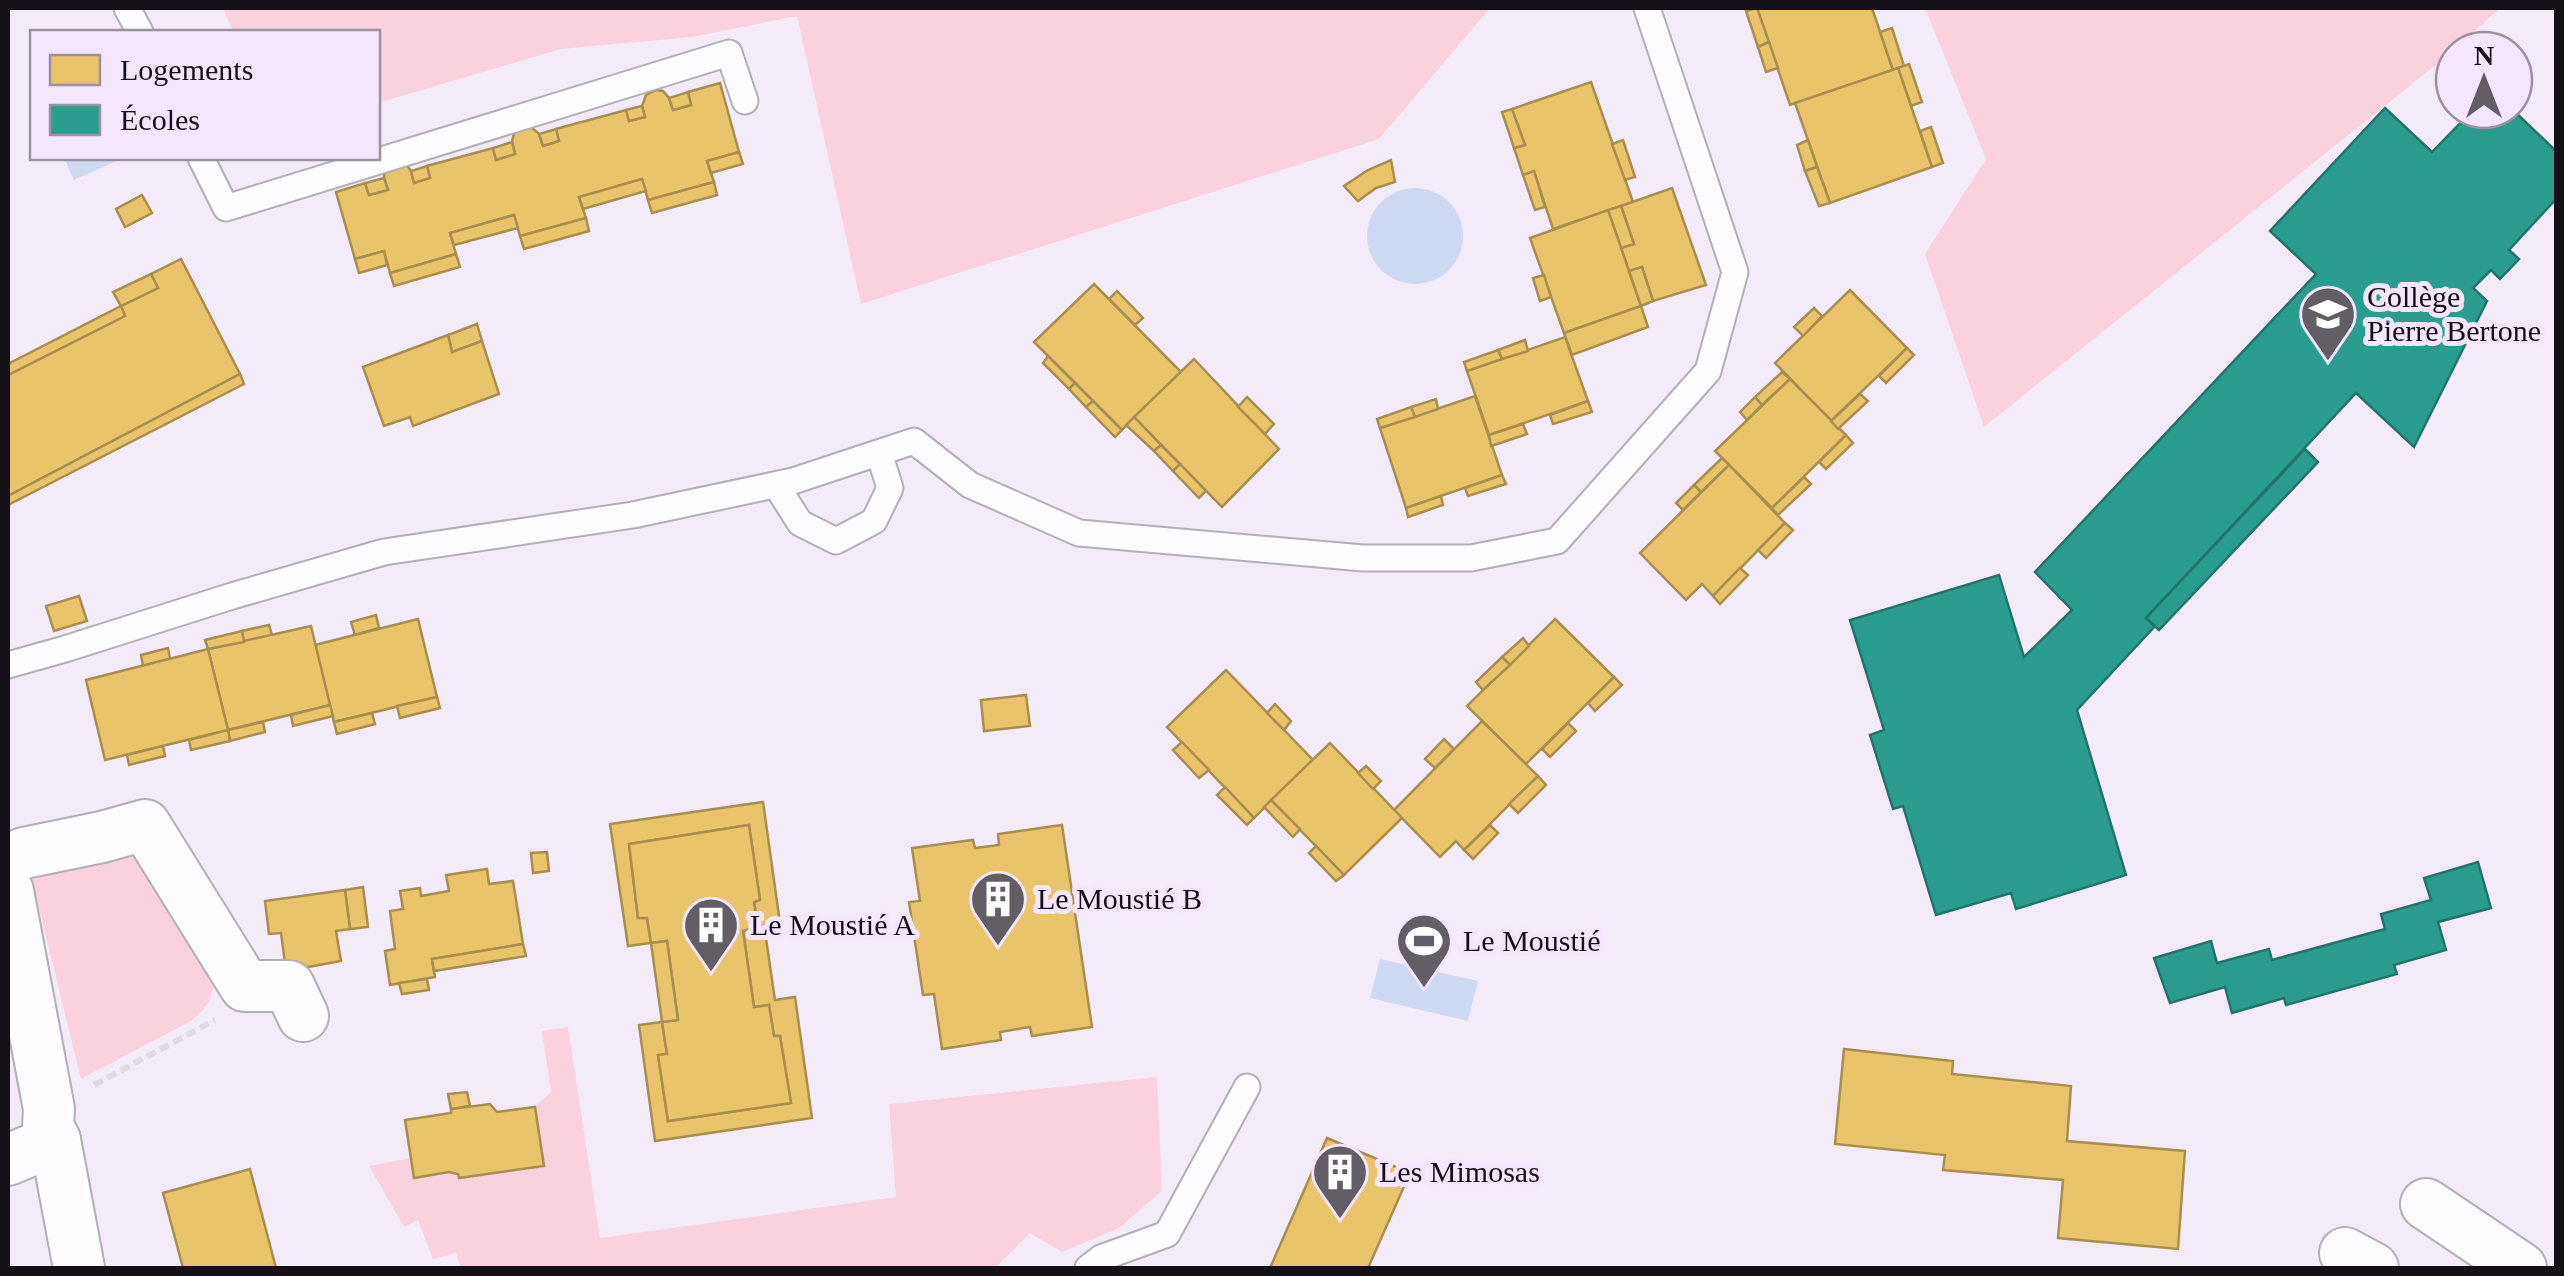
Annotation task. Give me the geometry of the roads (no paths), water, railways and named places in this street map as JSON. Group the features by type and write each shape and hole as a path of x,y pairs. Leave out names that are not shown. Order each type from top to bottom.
{"street":[{"path":"8,860 145,825 245,986 290,986 303,1016"},
{"path":"8,891 79,1268"},
{"path":"8,1160 52,1124"},
{"path":"2426,1204 2520,1268"}],"lane":[{"path":"8,665 384,552 634,516 776,485 914,441 970,484 1079,533 1363,558 1471,558 1556,541 1708,371 1734,272 1647,8"},
{"path":"202,160 226,208 729,53 745,101"},
{"path":"776,485 800,524 836,541 874,521 890,488 879,453"},
{"path":"1088,1268 1101,1258 1167,1234 1246,1087"}],"water":[{"path":"65,160 119,160 74,180"},
{"path":"1415,188 1433,192 1449,202 1459,218 1463,236 1459,254 1449,270 1433,280 1415,284 1397,280 1381,270 1371,254 1367,236 1371,218 1381,202 1397,192"},
{"name":"Le Moustié","path":"1380,959 1478,981 1468,1021 1370,998"}],"place":[{"name":"Collège Pierre Bertone","path":"2328,363"},
{"name":"Le Moustié B","path":"998,948"},
{"name":"Le Moustié A","path":"711,974"},
{"name":"Le Moustié","path":"1424,990"},
{"name":"Les Mimosas","path":"1340,1221"}]}
